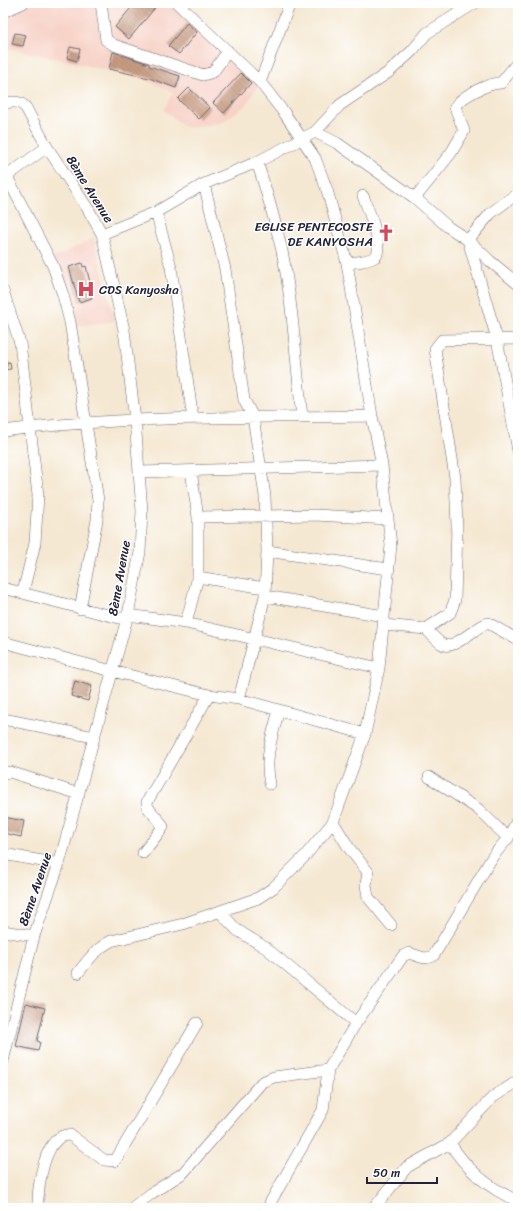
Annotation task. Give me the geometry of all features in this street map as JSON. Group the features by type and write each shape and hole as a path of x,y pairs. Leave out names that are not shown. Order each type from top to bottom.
{"street":[{"path":"3,12 23,3"},
{"path":"101,3 106,40 114,45 203,75 213,72 228,51"},
{"path":"78,973 101,946 111,941 169,928 258,898 273,888 305,856 333,822 365,734 379,668 384,621 391,545 382,465 372,416 347,263 327,190 315,158 285,114 260,82 177,3"},
{"path":"260,82 290,3"},
{"path":"102,234 156,212 204,184 257,162 315,132 340,105 390,72 412,51 427,33 475,3"},
{"path":"415,198 450,153 464,131 455,107 458,100 493,83 501,83 518,62"},
{"name":"8ème Avenue","path":"3,103 18,102 26,108 47,147 88,209 102,234 124,330 135,420 142,511 140,552 128,615 59,864 34,936 4,1057"},
{"path":"315,132 337,143 415,198 448,227 468,240 490,261 518,284"},
{"path":"47,147 4,174 53,266 70,322 98,509 80,609"},
{"path":"257,162 271,205 282,252 302,417"},
{"path":"204,184 226,269 244,400 253,417 259,467 265,496 267,551 265,592 255,640 239,699"},
{"path":"468,240 491,213 518,193"},
{"path":"347,263 365,261 378,254 379,247 363,196"},
{"path":"156,212 171,267 193,419"},
{"path":"468,240 497,339 518,451"},
{"path":"3,291 20,343 38,495 35,543 23,592"},
{"path":"426,629 450,612 455,600 458,526 455,478 435,349 442,340 518,339"},
{"path":"3,431 85,422 253,417 372,416"},
{"path":"140,472 259,467 382,465"},
{"path":"186,623 198,577 198,518 191,471"},
{"path":"198,518 315,515 388,519"},
{"path":"267,551 388,569"},
{"path":"198,577 384,621 426,629 442,644 448,646 455,644 472,631 488,623 518,640"},
{"path":"3,588 23,592 80,609 121,618 128,615 186,623 379,668"},
{"path":"3,642 209,695 239,699 365,734"},
{"path":"143,853 163,826 147,807 147,802 209,695"},
{"path":"270,784 267,764 268,752 279,710"},
{"path":"3,719 94,737"},
{"path":"3,774 10,772 79,794"},
{"path":"429,777 478,809 508,838"},
{"path":"270,1204 324,1110 328,1070 356,1023 403,956 410,953 424,958 430,958 434,955 461,913 493,856 508,838 518,819"},
{"path":"333,822 349,848 368,872 366,884 368,897 391,925"},
{"path":"3,854 59,864"},
{"path":"220,912 237,930 266,948 356,1023"},
{"path":"3,931 34,936"},
{"path":"38,1208 40,1183 44,1164 50,1148 54,1143 64,1135 70,1136 104,1160 109,1162 115,1161 196,1023"},
{"path":"132,1208 183,1173 262,1082 274,1077 328,1070"},
{"path":"374,1208 412,1163 436,1153 450,1143 493,1097 518,1082"},
{"path":"450,1143 462,1161 499,1193 518,1201"}],"shaded area":[{"path":"31,3 174,3 260,83 245,106 221,123 186,128 164,110 173,92 137,77 3,47 3,14"},
{"name":"CDS Kanyosha","path":"94,238 115,321 77,326 54,258"}],"building":[{"path":"135,3 159,3 129,39 115,27"},
{"path":"187,23 197,32 179,54 168,46"},
{"path":"15,33 26,35 23,46 12,44"},
{"path":"70,47 80,49 77,61 67,58"},
{"path":"113,52 180,76 176,88 149,78 109,69"},
{"path":"241,73 251,83 224,113 213,103"},
{"path":"189,88 210,108 199,119 178,99"},
{"path":"82,263 83,267 86,266 93,295 91,296 92,298 79,302 69,267"},
{"path":"10,362 11,369 3,370 3,363"},
{"path":"75,681 92,686 88,701 71,696"},
{"path":"3,817 24,821 21,837 3,833"},
{"path":"26,1003 45,1008 37,1041 40,1042 38,1051 16,1046"}],"place":[{"name":"EGLISE PENTECOSTE DE KANYOSHA","path":"386,233"},
{"name":"CDS Kanyosha","path":"86,289"}]}
